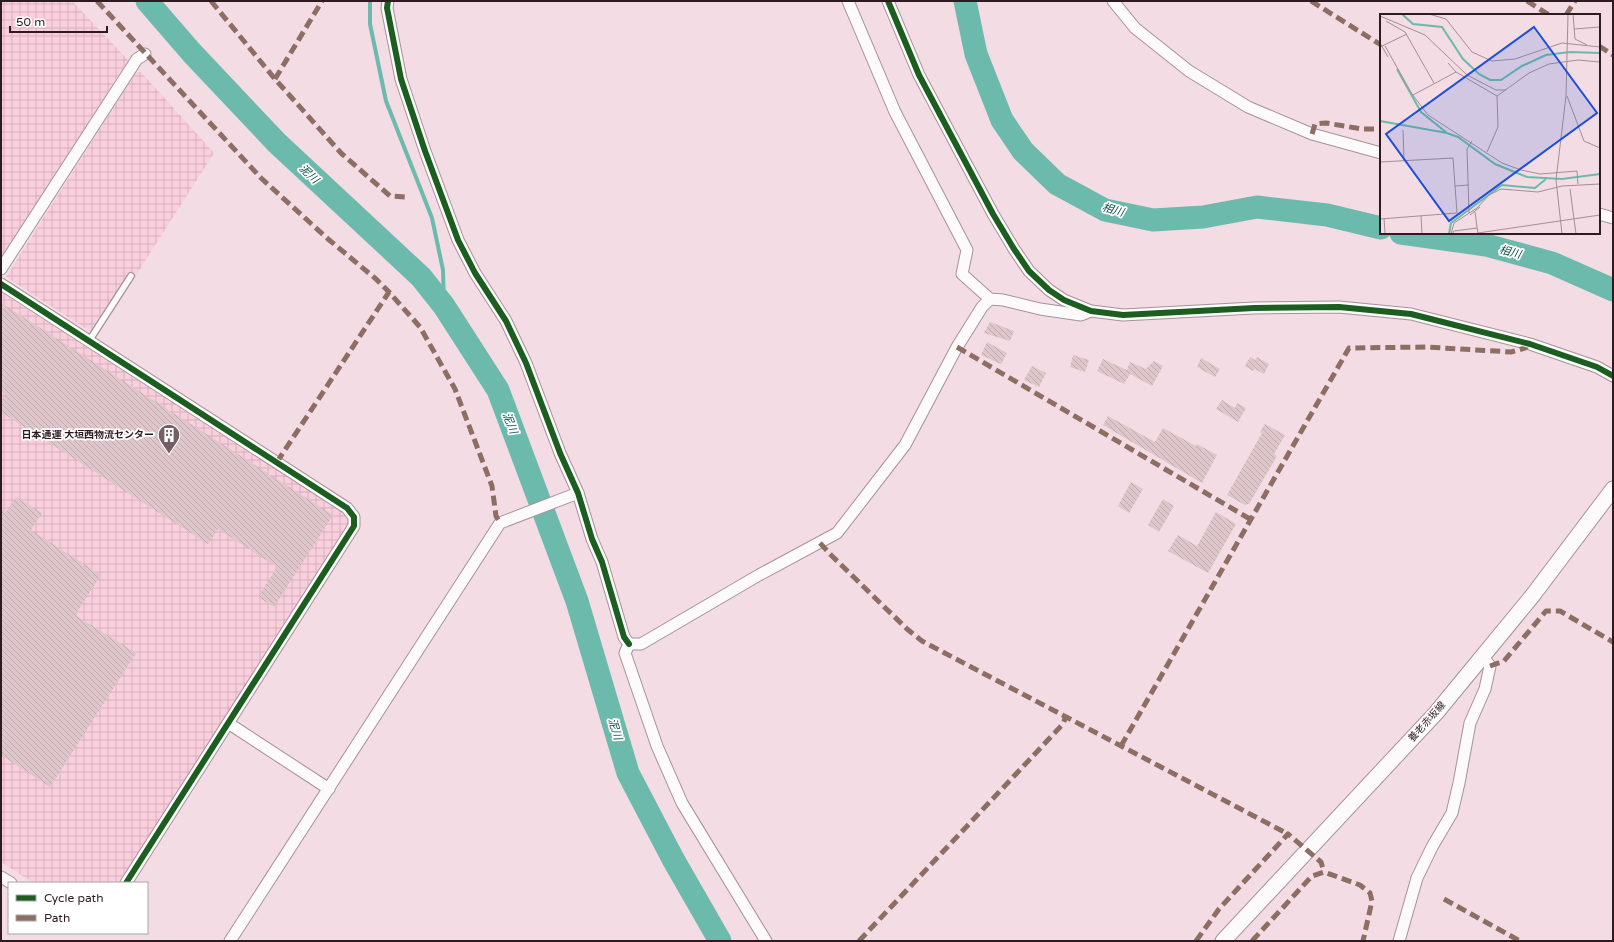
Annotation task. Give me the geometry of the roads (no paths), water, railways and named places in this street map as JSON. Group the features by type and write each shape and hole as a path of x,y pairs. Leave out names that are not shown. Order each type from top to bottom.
{"main road":[{"name":"養老赤坂線","path":"1225,939 1436,713 1533,595 1613,489"}],"street":[{"path":"388,1 401,79 425,151 458,240 475,273 506,321 523,356 560,453 574,495 602,562 624,637 629,644"},
{"path":"848,1 895,112 967,250 962,274 990,299 1003,300 1040,309 1081,315 1091,311"},
{"path":"888,1 919,75 993,214 1029,271 1049,290 1064,300 1091,311 1123,315 1254,308 1339,307 1411,314 1530,344 1597,368 1613,376"},
{"path":"1113,1 1135,28 1183,66 1248,107 1312,134 1380,153"},
{"path":"1,269 137,59 145,54"},
{"path":"1600,214 1613,218"},
{"path":"1,284 347,508 354,517 354,526 127,882"},
{"path":"629,644 641,644 759,575 837,533 905,444 957,347 982,307 990,299"},
{"path":"230,941 500,523 574,495"},
{"path":"629,644 625,653 657,746 682,803 766,941"},
{"path":"1399,941 1417,878 1432,847 1452,813 1470,723 1485,689 1490,666 1483,657"},
{"path":"228,723 329,789"}],"lane":[{"path":"90,341 131,276"}],"waterway":[{"name":"泥川","path":"147,1 192,53 277,143 421,277 444,306 498,390 577,601 628,773 673,859 720,941"},
{"path":"370,1 370,24 386,101 432,218 443,270 444,306"},
{"name":"相川","path":"965,1 976,54 1002,120 1023,151 1057,184 1105,210 1153,220 1203,217 1257,207 1327,215 1380,228"},
{"name":"相川","path":"1408,234 1486,245 1552,263 1613,290"}],"place":[{"name":"日本通運 大垣西物流センター","path":"169,454"}]}
